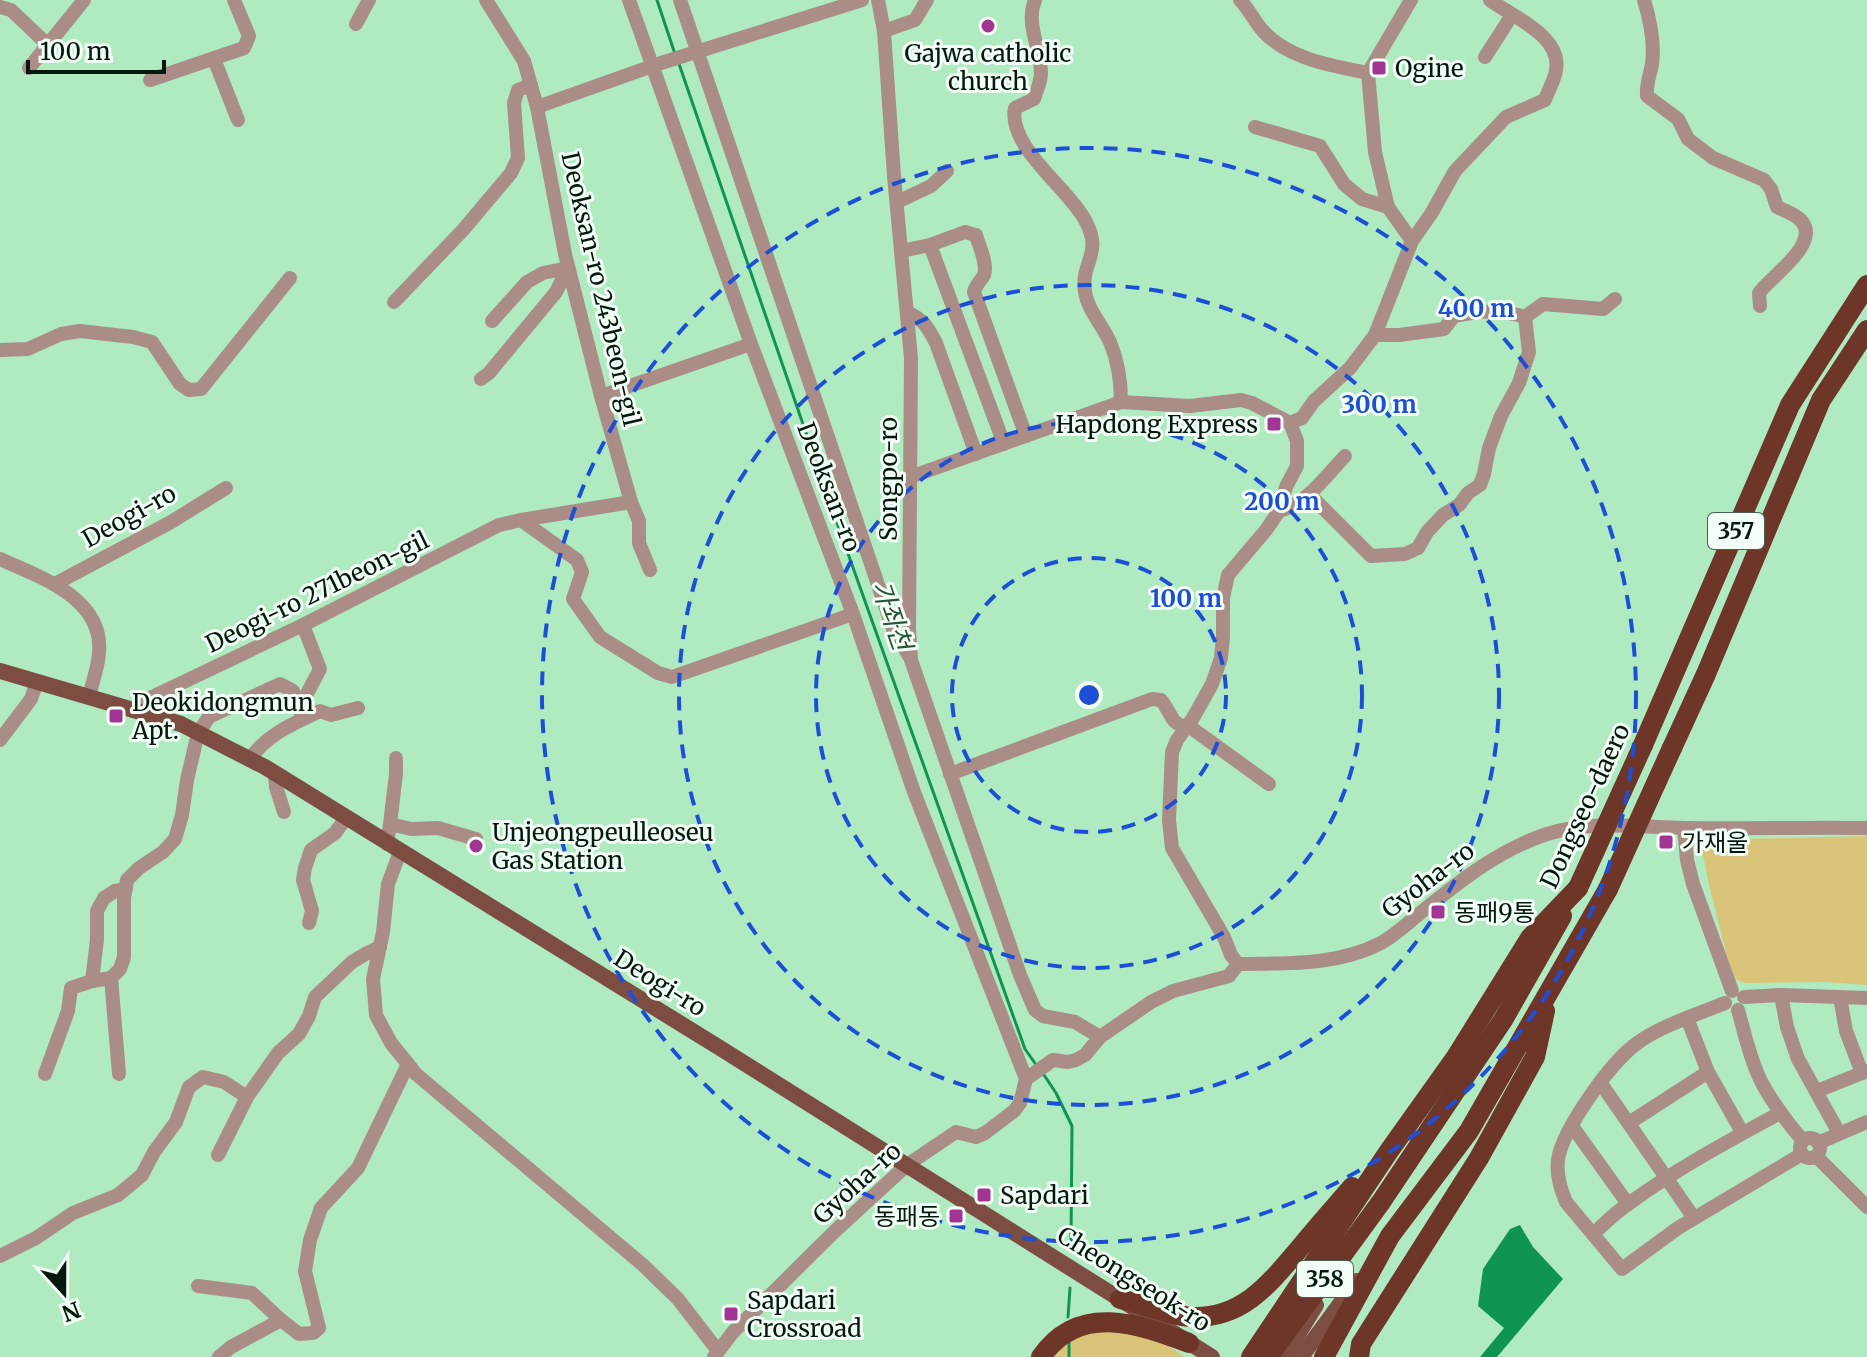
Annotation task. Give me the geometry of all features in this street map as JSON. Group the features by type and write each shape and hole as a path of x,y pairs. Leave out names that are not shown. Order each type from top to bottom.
{"highway":[{"name":"Dongseo-daero","path":"1266,1355 1381,1202 1503,1020 1578,888 1790,405 1867,285"},
{"name":"357","path":"1390,1236 1469,1131 1608,889 1706,674 1821,400 1865,333"},
{"path":"1266,1355 1415,1115 1456,1057 1530,938 1578,888"},
{"path":"1359,1357 1361,1344 1479,1158 1535,1057 1549,992"},
{"path":"1120,1299 1190,1317 1213,1316 1233,1310 1263,1290 1415,1115"},
{"name":"358","path":"1324,1357 1390,1236"},
{"path":"1041,1357 1055,1340 1091,1322 1145,1326 1189,1343"}],"main road":[{"name":"Deogi-ro","path":"0,671 181,724 250,759 907,1165"},
{"name":"Cheongseok-ro","path":"907,1165 1212,1357"},
{"name":"357","path":"1301,1357 1390,1236"}],"street":[{"path":"29,68 84,0"},
{"path":"150,80 244,48 249,36 234,0"},
{"path":"356,24 369,0"},
{"name":"Deoksan-ro 243beon-gil","path":"486,0 524,61 531,85 568,268 601,396 639,521 639,543 650,570"},
{"name":"Deoksan-ro","path":"629,0 656,65 751,344 853,614 914,792 1036,1071"},
{"name":"Deoksan-ro","path":"680,0 893,629 911,660"},
{"path":"537,107 656,65 862,0"},
{"name":"Songpo-ro","path":"878,0 884,31 911,358 911,660 1020,975 1035,1010 1043,1016 1075,1022 1100,1037"},
{"path":"884,31 915,20 927,0"},
{"path":"1035,0 1032,8 1033,32 1041,75 1034,99 1015,108 1013,118 1026,150 1073,202 1092,235 1093,253 1086,272 1085,291 1092,311 1110,341 1121,376 1121,402"},
{"path":"1240,0 1261,30 1278,45 1339,67 1368,73"},
{"path":"1411,0 1368,73 1375,152 1388,207 1412,241"},
{"path":"1290,423 1302,418 1314,401 1350,368 1375,335 1412,241 1455,171 1506,117 1545,100 1556,69 1555,52 1541,34 1490,0"},
{"path":"1644,0 1651,23 1653,62 1647,96 1678,119 1688,139 1713,158 1764,180 1771,189 1777,207 1793,214 1804,224 1806,235 1800,249 1785,268 1766,283 1759,293 1760,306"},
{"path":"0,7 11,10 48,45"},
{"path":"1485,57 1512,15"},
{"path":"214,59 238,120"},
{"path":"394,302 463,230 511,173 518,158 514,103 518,90 531,85"},
{"path":"1255,127 1320,146 1344,184 1362,199 1388,207"},
{"path":"897,202 931,186 947,171"},
{"path":"901,251 930,245 965,232 976,235 985,268 974,292 1026,436"},
{"path":"930,245 1004,444"},
{"path":"492,321 527,282 543,273 568,268"},
{"path":"481,379 556,292 568,268"},
{"path":"0,350 28,349 61,334 80,331 133,337 152,342 180,384 189,390 201,389 290,278"},
{"path":"1525,317 1543,304 1603,309 1615,299"},
{"path":"1375,335 1444,329 1454,316 1483,311 1507,312 1525,317"},
{"path":"907,312 918,317 932,334 976,454"},
{"path":"1309,494 1371,556 1405,554 1418,548 1427,532 1443,515 1480,485 1497,426 1519,383 1529,352 1525,317"},
{"path":"601,396 751,344"},
{"path":"910,477 1121,402 1190,406 1241,400 1290,423 1297,441 1297,466 1286,487 1279,511 1228,575 1223,598 1221,658 1212,684 1172,752 1169,820 1172,848 1238,964"},
{"path":"1279,511 1309,494 1345,456"},
{"name":"Deogi-ro","path":"55,584 171,522 226,488"},
{"name":"Deogi-ro 271beon-gil","path":"138,711 152,697 303,625 499,525 631,502"},
{"path":"521,520 577,560 582,572 573,599 600,637 658,673 672,677 853,614"},
{"path":"0,559 55,584 89,614 96,629 99,651 89,697"},
{"path":"301,714 320,669 303,625"},
{"path":"0,740 31,699 37,682"},
{"path":"45,1074 68,1011 71,988 111,978 120,969 124,957 127,880 175,839 198,733 209,717 280,684 293,691 301,714"},
{"path":"950,774 1152,699 1161,700 1180,726 1190,727 1269,784"},
{"path":"250,759 259,746 301,714 320,711 331,715 358,708"},
{"path":"396,758 390,824 393,848 373,979 376,1015 391,1043 416,1074 643,1265 678,1299 716,1354"},
{"path":"275,774 284,812"},
{"path":"309,923 312,911 303,880 311,850 335,833 346,818"},
{"path":"390,824 411,829 438,828 476,839"},
{"name":"Gyoha-ro","path":"716,1354 733,1332 907,1165 956,1132 976,1137 985,1133 1014,1111 1036,1071 1053,1060 1068,1062 1085,1055 1100,1037 1151,1002 1173,991 1229,976 1238,964 1306,963 1335,959 1380,943 1501,853 1548,834 1598,824 1684,828 1867,828"},
{"path":"1684,828 1693,884 1762,1082 1780,1113 1867,1207"},
{"path":"92,981 97,911 104,898 126,889"},
{"path":"218,1155 247,1097 278,1053 299,1034 315,997 352,962 380,947"},
{"path":"111,978 119,1074"},
{"path":"1781,995 1787,1027 1798,1059 1839,1133"},
{"path":"1867,998 1781,995 1735,1000 1687,1018 1637,1043 1621,1056 1600,1082 1564,1141 1558,1157 1560,1189 1566,1202 1622,1269 1694,1218 1810,1148 1867,1122"},
{"path":"1817,1091 1864,1072 1846,1031 1840,997"},
{"path":"1687,1018 1708,1072 1742,1132"},
{"path":"198,1286 252,1293 299,1334 313,1333 319,1328 305,1271 310,1240 321,1208 358,1168 408,1064"},
{"path":"1629,1123 1708,1072"},
{"path":"0,1256 36,1238 73,1213 118,1195 142,1175 176,1122 189,1087 203,1077 224,1082 247,1097"},
{"path":"1600,1082 1694,1218"},
{"path":"1593,1234 1666,1177 1780,1113"},
{"path":"1572,1126 1628,1204"},
{"path":"219,1357 231,1347 281,1320"}],"shaded area":[{"path":"1867,836 1867,985 1744,983 1737,980 1726,953 1700,840"},
{"path":"1520,1225 1533,1247 1563,1279 1497,1357 1480,1357 1504,1328 1478,1306 1483,1269 1510,1229"},
{"path":"1091,1328 1156,1338 1185,1357 1048,1357"}],"waterway":[{"name":"가좌천","path":"657,0 675,54"},
{"name":"가좌천","path":"678,61 836,520 1025,1049 1037,1066"},
{"name":"가좌천","path":"1042,1072 1072,1126 1071,1240"},
{"name":"가좌천","path":"1068,1317 1070,1288"},
{"name":"가좌천","path":"1069,1342 1069,1357"}],"place":[{"name":"Gajwa catholic church","path":"988,26"},
{"name":"Ogine","path":"1379,68"},
{"name":"Hapdong Express","path":"1274,424"},
{"name":"Deokidongmun Apt.","path":"116,716"},
{"name":"가재울","path":"1666,842"},
{"name":"Unjeongpeulleoseu Gas Station","path":"476,846"},
{"name":"동패9통","path":"1438,912"},
{"name":"Sapdari","path":"984,1195"},
{"name":"동패동","path":"956,1216"},
{"name":"Sapdari Crossroad","path":"731,1314"}]}
